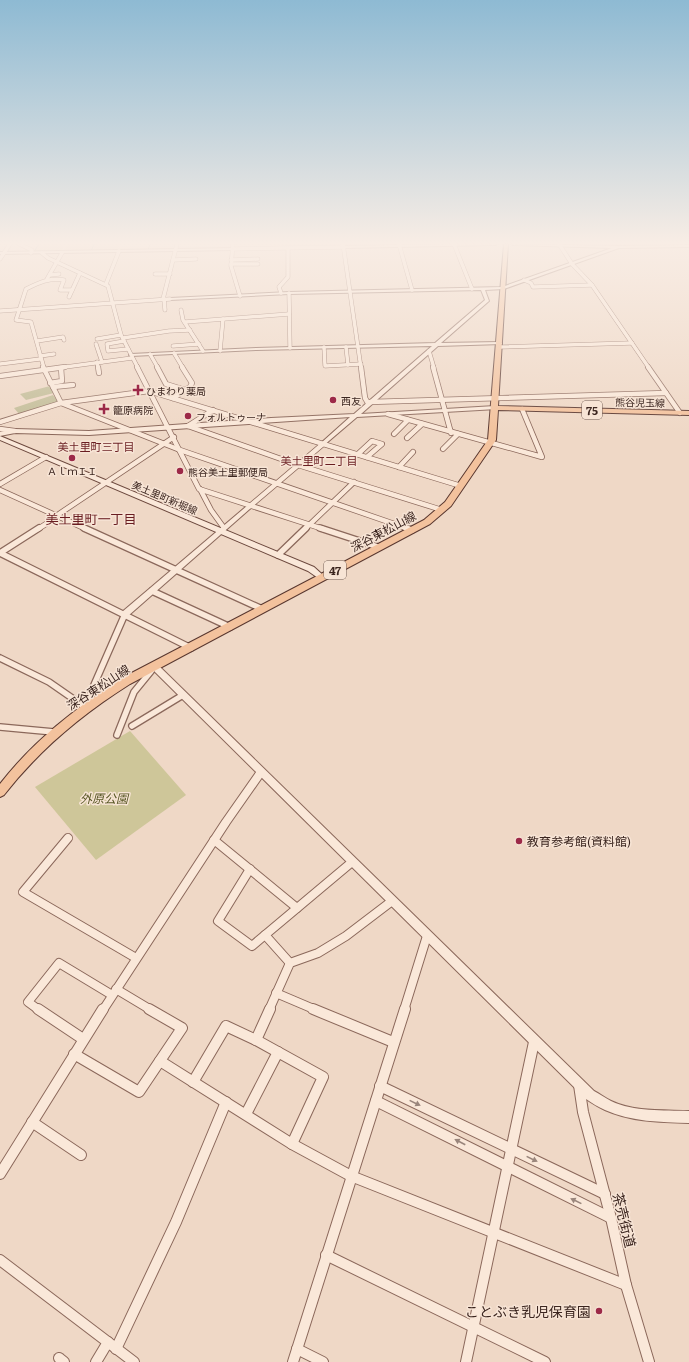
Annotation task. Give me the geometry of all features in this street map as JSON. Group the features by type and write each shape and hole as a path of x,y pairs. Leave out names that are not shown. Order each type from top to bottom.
{"main road":[{"name":"深谷東松山線","path":"0,792 26,760 54,732 88,705 126,681 191,648 435,517 461,486 490,444 496,398 501,308"},
{"name":"熊谷児玉線","path":"495,408 689,413"},
{"name":"美土里町新堀線","path":"0,438 223,530 310,569 321,577"}],"street":[{"path":"0,311 37,308"},
{"path":"113,308 131,356 211,510 223,530"},
{"path":"289,308 290,348"},
{"path":"352,308 365,398 369,402 666,393"},
{"path":"0,658 49,682 88,705 90,694 124,614 323,444 354,415 478,308"},
{"path":"607,308 680,413"},
{"path":"18,309 16,320 30,321 37,341 44,370 61,403 163,444 412,530"},
{"path":"181,310 185,322 203,352"},
{"path":"185,322 289,314"},
{"path":"220,351 223,319"},
{"path":"96,339 123,338 165,331 190,330"},
{"path":"165,331 166,336"},
{"path":"37,341 63,337 64,340"},
{"path":"123,338 106,345 110,352 128,349"},
{"path":"0,376 150,354 358,346 631,342"},
{"path":"96,344 100,362 99,373"},
{"path":"173,346 199,344"},
{"path":"324,347 325,366 361,364"},
{"path":"346,347 348,365"},
{"path":"429,351 451,432"},
{"path":"173,398 192,383 174,353"},
{"path":"0,364 40,358 54,354"},
{"path":"150,354 166,384 185,390"},
{"path":"50,383 62,381 61,368"},
{"path":"53,387 73,385"},
{"path":"0,422 61,403 149,391 461,486"},
{"path":"0,429 15,431 89,433 354,415 495,408"},
{"path":"388,414 490,444 542,457 522,409"},
{"path":"188,426 213,410"},
{"path":"394,434 408,420"},
{"path":"407,438 422,424"},
{"path":"188,426 298,464 442,510"},
{"path":"0,434 15,431"},
{"path":"443,449 458,434"},
{"path":"0,553 174,437"},
{"path":"358,454 372,441 382,444 367,457"},
{"path":"399,467 413,452"},
{"path":"0,484 46,457"},
{"path":"278,555 354,482"},
{"path":"200,489 378,547"},
{"path":"0,490 262,609"},
{"path":"0,553 191,648"},
{"path":"152,591 230,627"},
{"path":"117,735 132,693 139,682 155,667 578,1084 608,1106 650,1116 689,1117"},
{"path":"132,726 183,695"},
{"path":"0,727 54,732"},
{"path":"0,1174 83,1039 214,840 261,772"},
{"path":"68,838 23,892 136,958"},
{"path":"214,840 297,908"},
{"path":"250,869 218,921 252,946 352,862"},
{"path":"256,1040 290,963 318,953 346,936 392,901"},
{"path":"265,936 290,963"},
{"path":"292,1362 376,1101 427,936"},
{"path":"74,1054 139,1092 182,1028 59,963 28,1002 83,1039"},
{"path":"276,993 393,1042"},
{"path":"193,1082 226,1026 256,1040 323,1077 292,1144"},
{"path":"466,1362 534,1042"},
{"path":"246,1114 278,1052"},
{"path":"160,1061 292,1144 351,1176 493,1234 626,1285"},
{"name":"茶売街道","path":"578,1084 583,1112 611,1218 626,1285 649,1362"},
{"path":"380,1086 605,1194"},
{"path":"376,1101 611,1218"},
{"path":"96,1362 112,1346 176,1222 226,1102"},
{"path":"32,1122 81,1155"},
{"path":"326,1255 545,1362"},
{"path":"0,1260 134,1362"},
{"path":"297,1349 322,1362"}],"green space":[{"name":"外原公園","path":"130,731 186,795 96,860 35,787"}],"shaded area":[{"path":"50,386 54,393 26,400 20,394"},
{"path":"53,395 59,403 20,415 14,408"}],"place":[{"name":"ひまわり薬局","path":"138,390"},
{"name":"西友","path":"333,400"},
{"name":"籠原病院","path":"104,409"},
{"name":"フォルトゥーナ","path":"188,416"},
{"name":"ＡｌｍＩＩ","path":"72,458"},
{"name":"熊谷美土里郵便局","path":"180,471"},
{"name":"教育参考館(資料館)","path":"519,841"},
{"name":"ことぶき乳児保育園","path":"599,1311"}],"district":[{"name":"美土里町三丁目","path":"96,446"},
{"name":"美土里町二丁目","path":"319,460"},
{"name":"美土里町一丁目","path":"91,518"}]}
